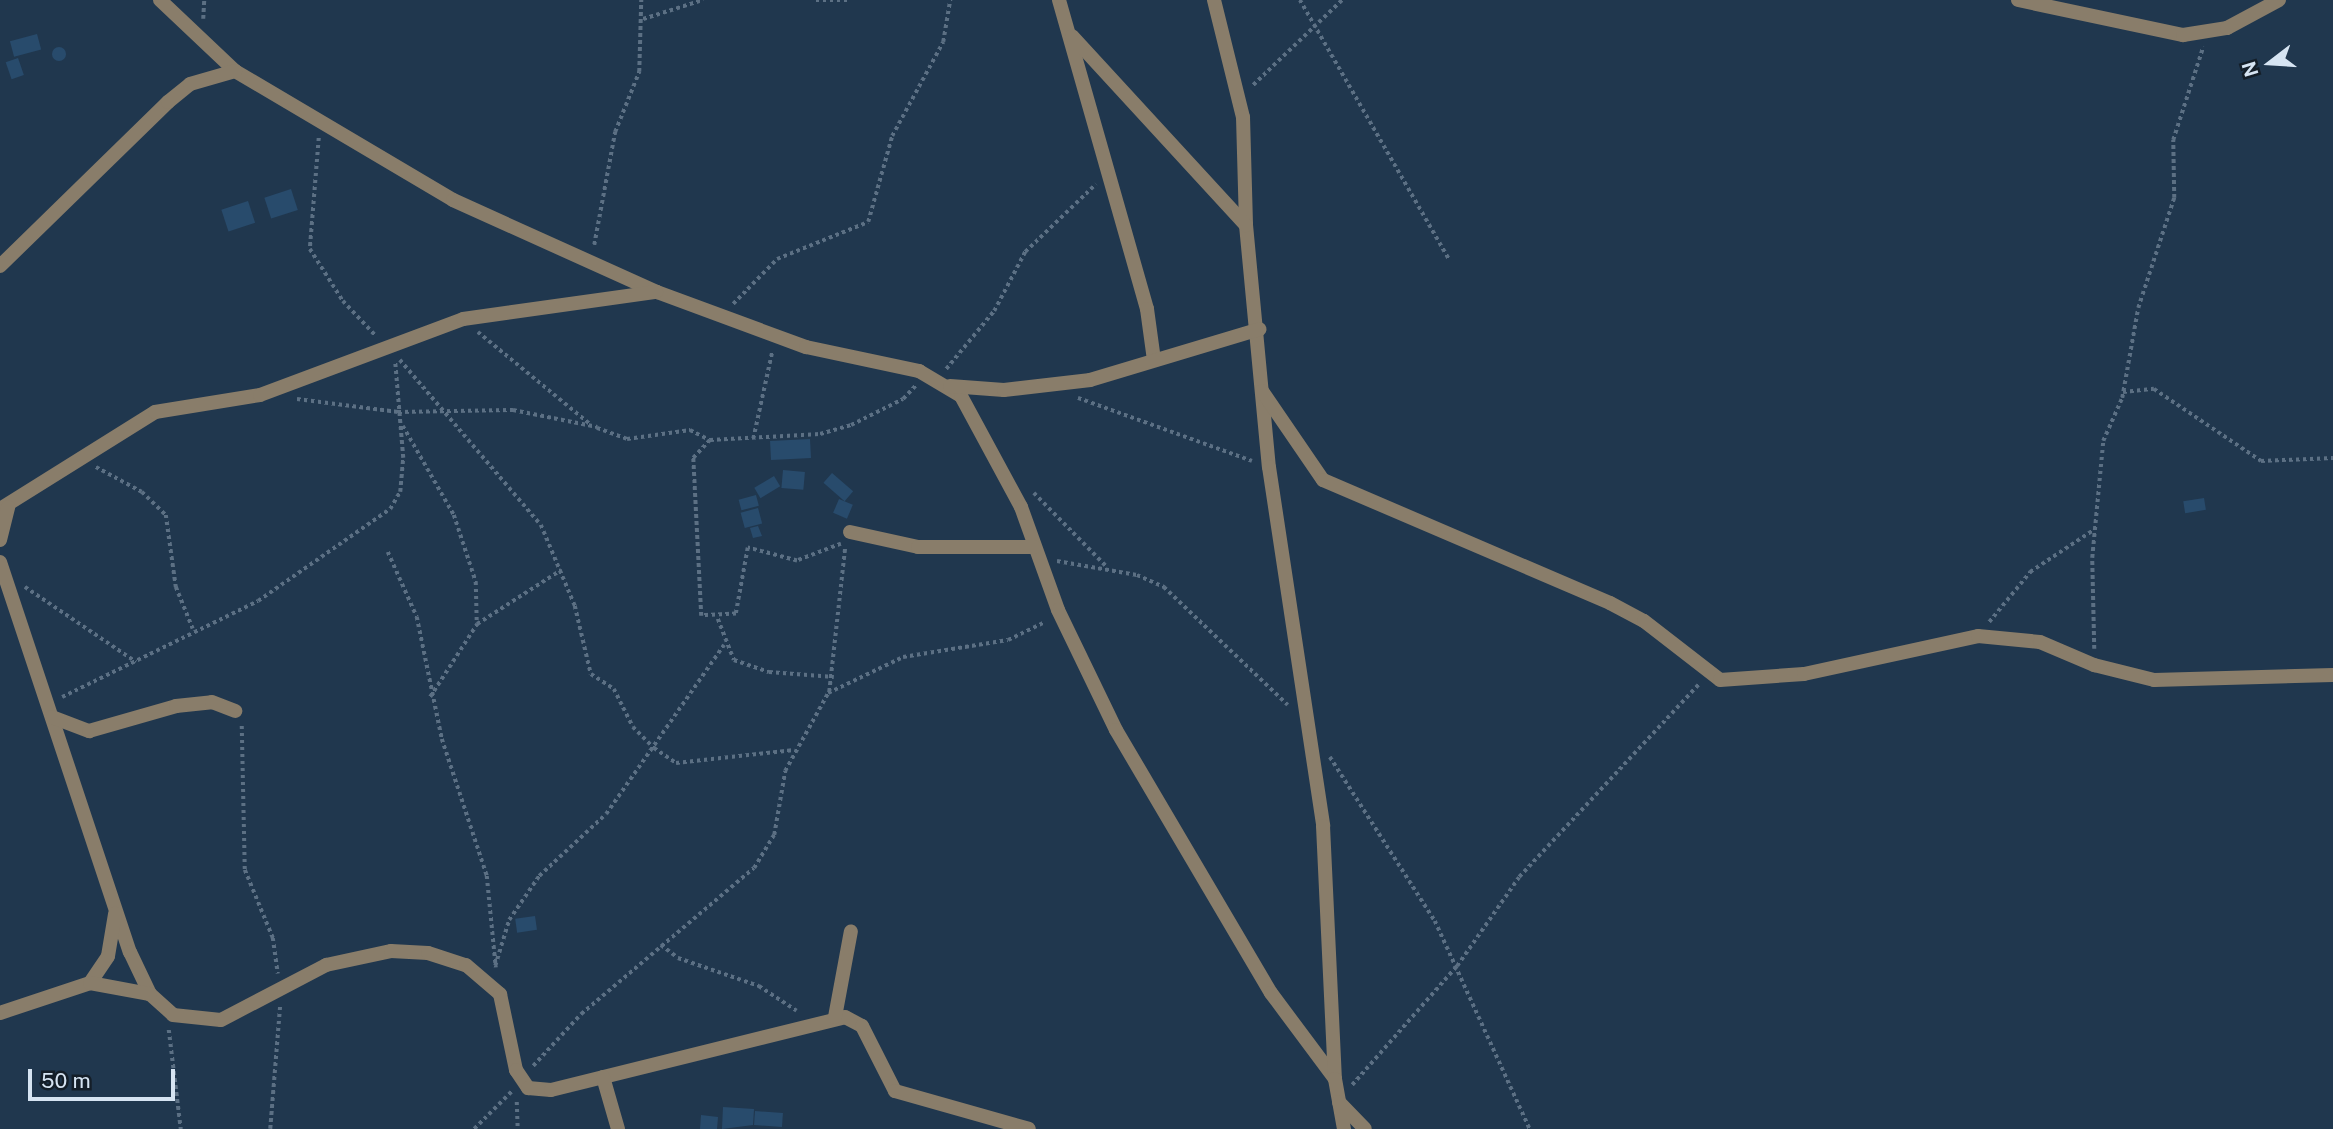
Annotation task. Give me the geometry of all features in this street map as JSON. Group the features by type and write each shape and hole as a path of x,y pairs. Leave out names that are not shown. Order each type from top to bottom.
{"street":[{"path":"160,0 235,71 318,118 410,177 590,264 657,292 778,336 931,375 950,386 970,408 1002,468 1058,610 1116,730 1232,932 1335,1079"},
{"path":"1059,0 1147,309 1154,360"},
{"path":"1214,0 1239,99 1246,225 1260,329 1269,467 1323,826 1335,1079 1344,1129"},
{"path":"2018,0 2169,33 2217,31 2279,0"},
{"path":"1067,30 1246,225"},
{"path":"0,266 168,102 190,84 235,71"},
{"path":"0,540 4,508 73,461 155,412 260,395 392,349 463,319 657,292"},
{"path":"950,386 1050,387 1260,329"},
{"path":"1262,391 1322,480 1610,603 1662,634 1708,675 1732,682 1769,680 1969,636 2040,642 2094,666 2154,680 2333,675"},
{"path":"848,537 918,547 1035,549"},
{"path":"0,562 116,907 150,994 166,1011 221,1020 278,986 326,965 404,951 449,957 500,994 517,1085 543,1091 829,1018 862,1026 895,1091 1029,1129"},
{"path":"50,710 89,731 176,706 212,702 235,711"},
{"path":"90,984 108,956 116,907"},
{"path":"829,1018 851,931"},
{"path":"0,1013 90,984 150,994"},
{"path":"603,1077 618,1129"},
{"path":"1338,1101 1365,1129"}],"path":[{"path":"590,264 615,132 639,72 643,19 641,0"},
{"path":"643,19 703,0"},
{"path":"817,0 849,0"},
{"path":"721,315 777,259 868,222 892,136 943,42 950,0"},
{"path":"1300,0 1449,259"},
{"path":"1239,99 1312,25 1342,0"},
{"path":"2094,666 2094,530 2103,441 2123,392 2138,308 2174,198 2177,124 2194,62 2217,31"},
{"path":"318,118 307,234 312,256 343,301 392,349"},
{"path":"260,395 398,412 513,410 597,427 627,439 690,430 710,440 820,434 851,425 903,399 931,375 994,311 1026,252 1108,173"},
{"path":"463,319 597,427"},
{"path":"753,439 764,370 778,336"},
{"path":"477,624 476,582 454,514 398,412 393,354 528,506 561,570 591,674 614,689 633,727 654,748 676,763 795,750"},
{"path":"1050,387 1269,467"},
{"path":"2123,392 2154,389 2261,461 2333,458"},
{"path":"50,710 193,629 302,575 390,509 402,480 402,423"},
{"path":"710,440 693,458 697,609 718,619 737,614 748,548 806,560 848,537"},
{"path":"73,461 122,480 162,510 180,603 193,629"},
{"path":"1031,491 1108,568"},
{"path":"1969,636 2036,567 2094,530"},
{"path":"474,1129 581,1014 661,945 717,904 766,853 795,750 834,677 848,537"},
{"path":"1035,549 1068,565 1108,568 1164,587 1190,607 1308,726 1398,856 1457,966 1531,1129"},
{"path":"387,552 417,617 430,697 487,876 500,994"},
{"path":"430,697 477,624 561,570"},
{"path":"17,578 136,663"},
{"path":"825,696 903,657 1032,633 1058,610"},
{"path":"718,619 724,645 734,660 754,668 834,677"},
{"path":"495,967 509,920 539,876 606,814 632,767 654,748 724,645"},
{"path":"1338,1101 1457,966 1519,877 1708,675"},
{"path":"235,711 247,747 245,870 273,937 278,986 279,1068 270,1129"},
{"path":"661,945 829,1018"},
{"path":"166,1011 181,1129"},
{"path":"517,1085 519,1129"}],"building":[{"path":"37,34 41,49 14,57 10,41"},
{"path":"56,47 62,47 66,54 62,61 56,61 52,57 52,51"},
{"path":"18,58 24,75 12,79 6,62"},
{"path":"291,189 298,210 271,219 264,198"},
{"path":"248,201 255,223 228,232 221,210"},
{"path":"810,439 811,458 771,460 770,441"},
{"path":"783,470 805,472 803,490 781,488"},
{"path":"832,473 853,491 845,501 823,483"},
{"path":"774,476 780,486 760,498 754,488"},
{"path":"756,495 759,506 741,510 739,500"},
{"path":"2204,498 2206,510 2185,513 2183,501"},
{"path":"839,499 853,505 847,519 833,513"},
{"path":"758,508 762,523 745,528 741,513"},
{"path":"758,526 762,536 753,538 750,528"},
{"path":"535,916 537,930 517,933 515,919"},
{"path":"723,1107 754,1109 753,1125 722,1129"},
{"path":"755,1111 783,1113 782,1127 754,1125"},
{"path":"701,1115 718,1117 717,1129 700,1129"}]}
